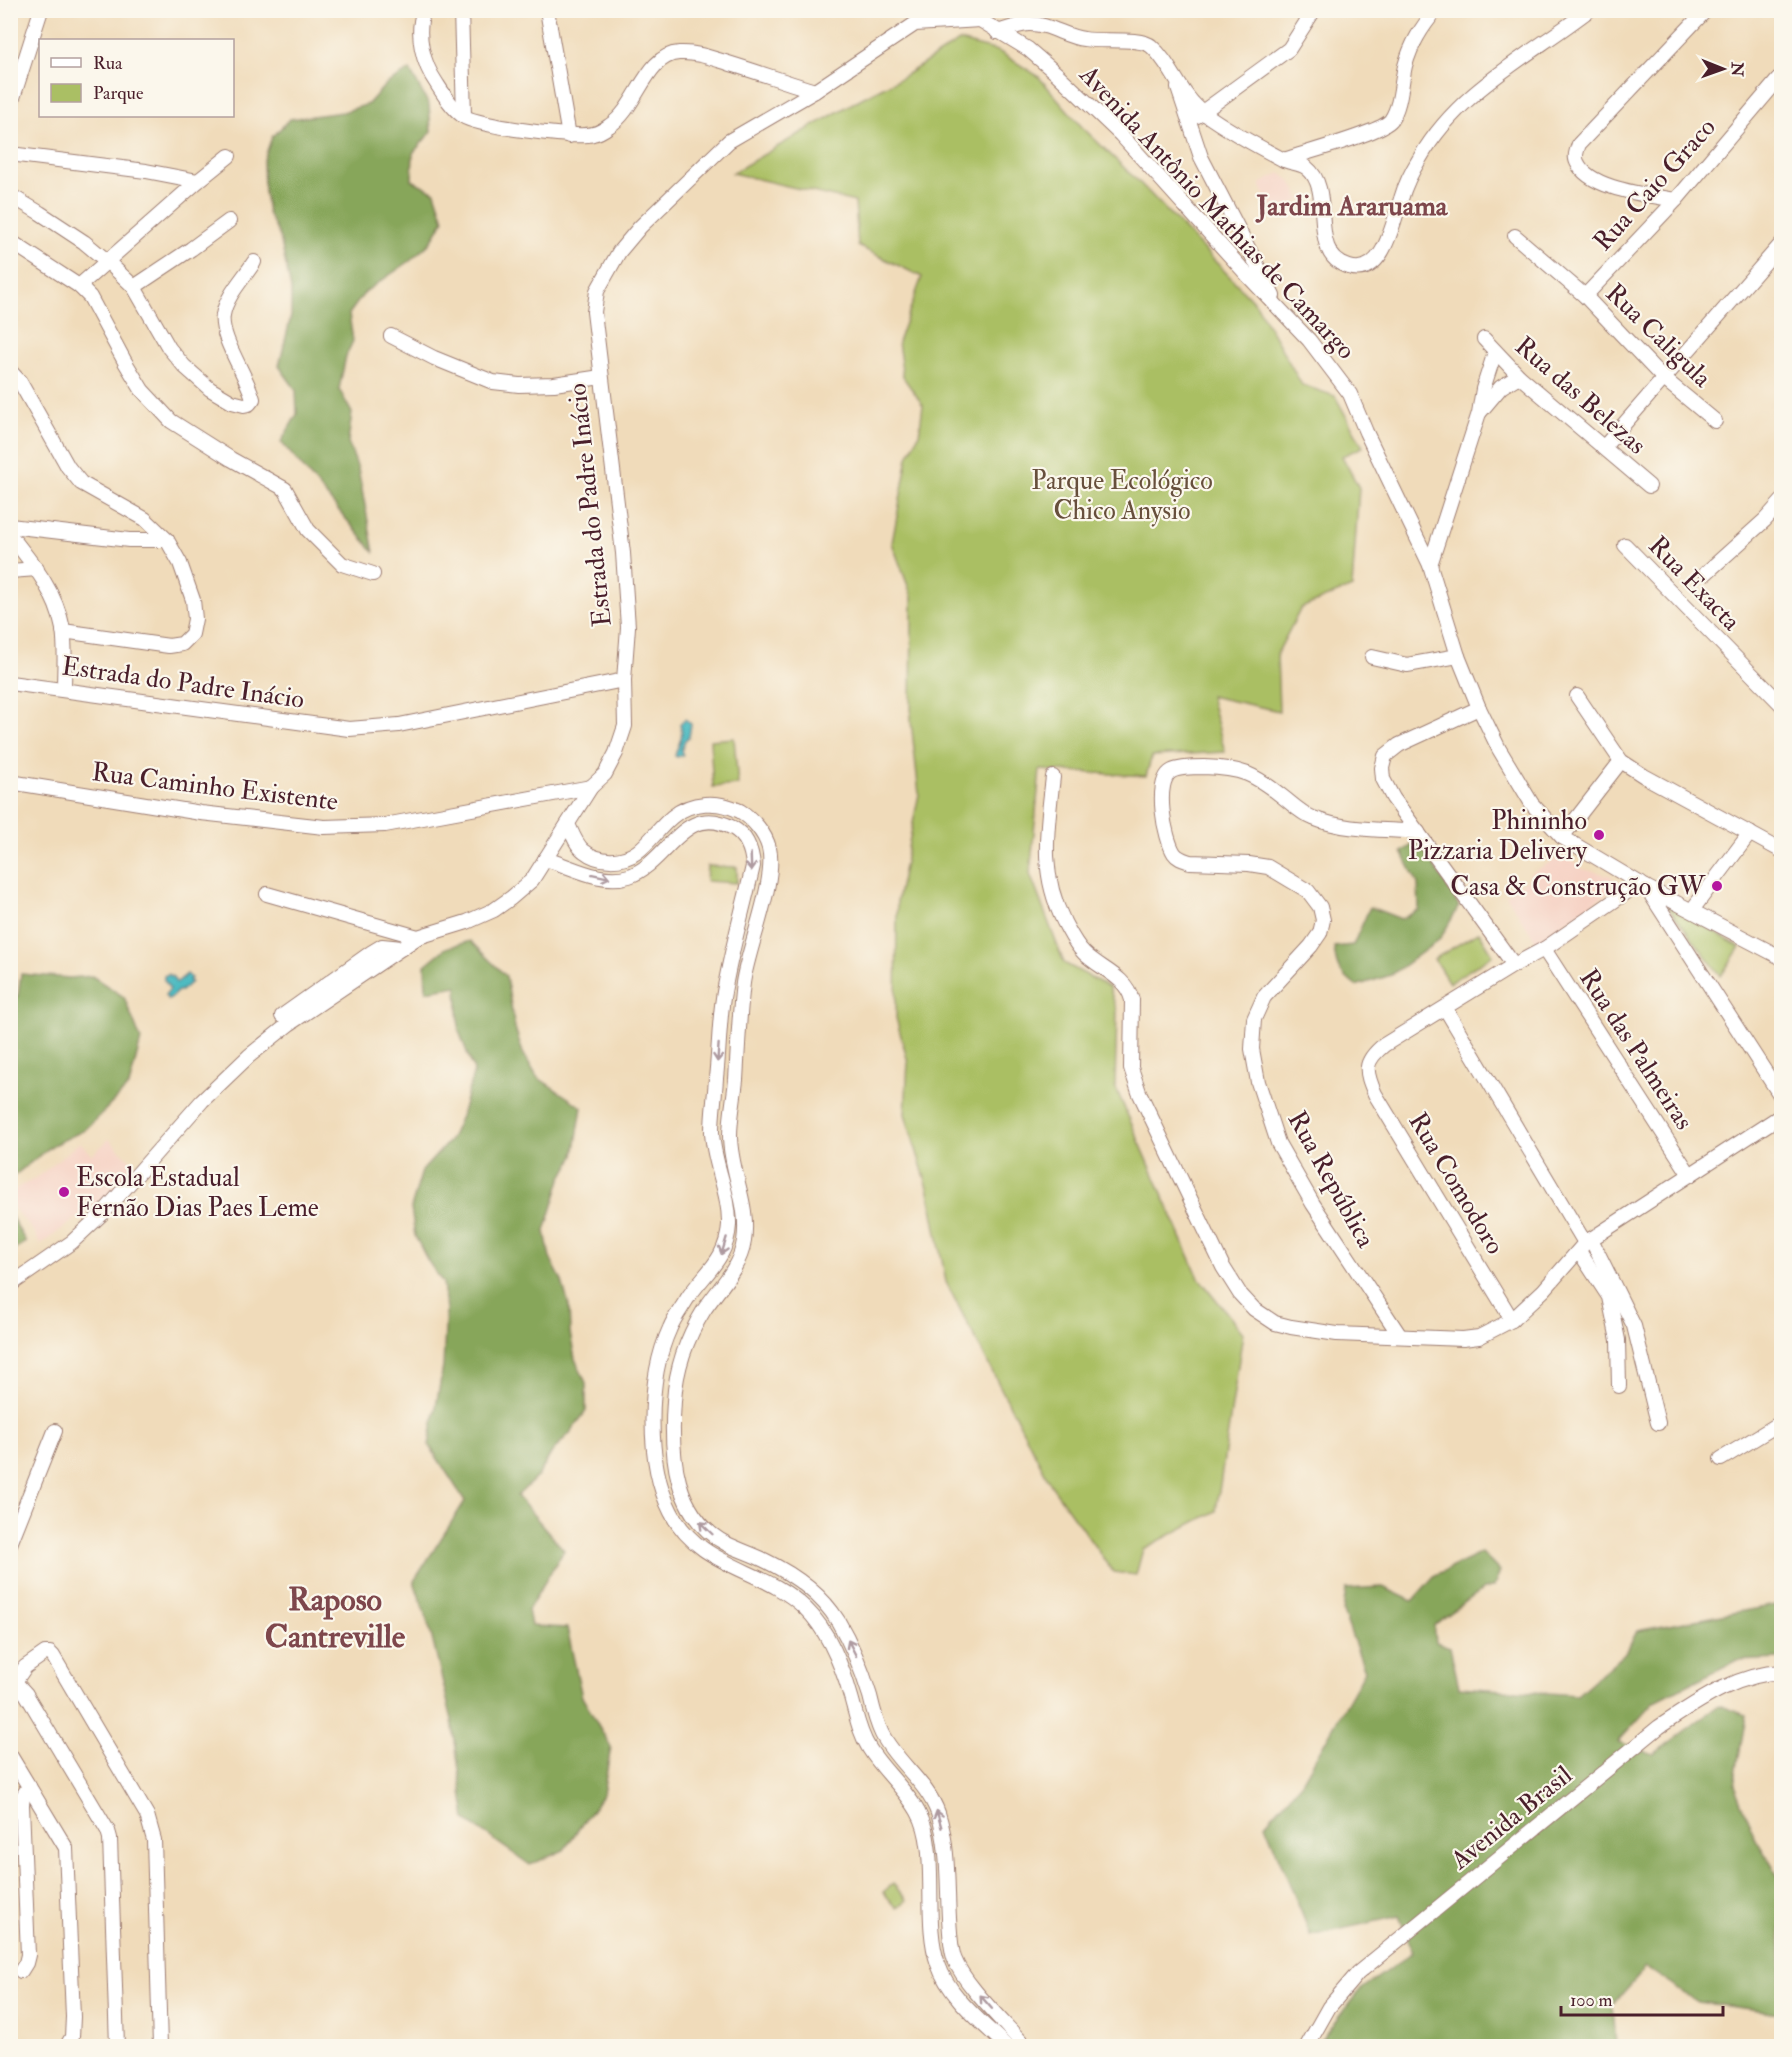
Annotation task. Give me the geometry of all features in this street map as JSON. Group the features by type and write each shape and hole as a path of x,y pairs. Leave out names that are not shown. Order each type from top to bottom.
{"street":[{"path":"10,107 41,10"},
{"path":"424,10 420,20 423,54 432,77 446,98 464,117 485,123 569,136 593,134 610,126 630,107 650,70 660,59 677,53 699,54 815,91"},
{"path":"461,10 464,117"},
{"path":"548,10 569,136"},
{"name":"Estrada do Padre Inácio","path":"10,683 349,729 399,725 624,680 628,627 624,562 594,312 597,291 619,252 640,227 729,141 815,91 915,24 930,10"},
{"path":"1193,133 1194,120 1202,112 1289,49 1314,10"},
{"path":"1284,160 1374,130 1390,121 1397,107 1405,66 1415,38 1436,10"},
{"path":"1175,80 1202,112 1284,160 1307,168 1317,182 1326,244 1339,263 1357,269 1370,265 1386,245 1411,173 1426,147 1444,124 1466,100 1498,74 1589,10"},
{"path":"1676,200 1609,186 1585,172 1577,162 1576,153 1579,144 1706,10"},
{"path":"915,24 944,16 975,16"},
{"name":"Avenida Antônio Mathias de Camargo","path":"975,16 997,32 1028,49 1121,135 1251,279 1310,340 1350,394 1430,565 1458,656 1479,708 1516,780 1532,804 1562,837 1643,885 1782,958"},
{"path":"997,32 1028,24 1051,27 1082,39 1117,42 1135,40 1148,43 1166,64 1175,80 1201,157 1278,306"},
{"name":"Rua Caio Graco","path":"1585,296 1676,200 1782,75"},
{"path":"10,154 146,171 198,181"},
{"path":"79,286 229,156"},
{"path":"10,195 40,213 108,262 134,287 170,348 184,366 210,389 232,402 244,405 249,404 253,399 243,371 223,331 223,314 230,298 254,262"},
{"path":"134,287 229,221"},
{"name":"Rua Caligula","path":"1515,237 1585,296 1663,378 1715,421"},
{"path":"10,241 79,286 90,297 142,390 171,421 231,459 285,489 308,530 342,564 373,574"},
{"path":"1604,447 1782,243"},
{"path":"390,336 434,358 493,382 519,385 554,384 601,377"},
{"name":"Rua das Belezas","path":"1484,339 1520,376 1649,486"},
{"path":"1430,565 1479,413 1483,389 1495,352"},
{"path":"10,371 25,390 68,467 81,483 145,519 167,540 180,563 193,600 195,619 192,634 182,644 170,646 63,631"},
{"path":"1479,413 1501,387 1520,376"},
{"path":"1706,573 1779,510"},
{"path":"10,526 129,540 167,540"},
{"path":"10,535 37,568 57,606 63,631 64,690"},
{"name":"Rua Exacta","path":"1625,545 1782,705"},
{"path":"10,571 37,568"},
{"path":"1372,657 1407,665 1458,656"},
{"path":"10,1285 72,1242 104,1212 202,1101 249,1056 289,1024 418,937 467,922 494,910 532,880 591,787 605,774 616,753 625,726 624,680"},
{"path":"1577,696 1621,761 1644,776 1782,851"},
{"path":"1479,708 1399,745 1385,756 1382,768 1383,778 1393,798 1514,965"},
{"path":"1562,837 1621,761"},
{"name":"Rua República","path":"1400,1336 1312,1204 1278,1143 1256,1071 1252,1049 1254,1019 1264,997 1320,933 1323,920 1320,907 1308,891 1268,867 1190,862 1180,859 1174,853 1165,832 1162,811 1164,785 1172,771 1202,767 1233,769 1251,774 1311,818 1331,824 1418,832"},
{"path":"1053,777 1046,836 1046,866 1058,909 1073,940 1084,953 1118,978 1130,991 1132,1000 1131,1068 1134,1078 1223,1266 1240,1294 1254,1310 1275,1323 1337,1334 1463,1339 1479,1337 1512,1320 1544,1290 1585,1244 1782,1115"},
{"name":"Rua Caminho Existente","path":"10,782 201,813 324,827 385,825 591,787"},
{"path":"568,824 577,843 586,853 612,861 633,855 674,815 691,806 711,803 730,806 747,815 761,831 769,848 771,867 744,979 731,1140 745,1219 744,1241 738,1262 705,1308 687,1340 679,1367 674,1401 678,1486 703,1526 723,1543 796,1578 819,1596 836,1619 856,1655 875,1718 884,1737 927,1791 936,1809 945,1843 950,1941 955,1959 963,1976 1020,2045"},
{"path":"711,803 711,821"},
{"path":"545,859 596,876 611,879 628,877 642,870 685,829 697,823 711,821 724,823 736,830 746,840 752,853 753,866 723,999 712,1135 729,1222 722,1255 690,1295 670,1328 660,1358 653,1394 657,1473 662,1492 678,1524 692,1539 715,1558 786,1593 806,1609 822,1628 840,1663 858,1723 868,1746 912,1801 923,1820 928,1845 933,1943 938,1965 948,1986 1006,2046"},
{"path":"1692,910 1750,833"},
{"path":"564,864 577,843"},
{"path":"1658,1423 1634,1326 1445,1008 1544,949 1643,885 1782,1098"},
{"path":"267,894 418,937"},
{"path":"282,1016 382,946 402,948"},
{"name":"Rua das Palmeiras","path":"1544,949 1690,1175"},
{"name":"Rua Comodoro","path":"1445,1008 1372,1055 1367,1070 1375,1095 1512,1320"},
{"path":"714,1108 733,1110"},
{"path":"1585,1244 1609,1298 1618,1340 1619,1386"},
{"path":"1721,1459 1782,1422"},
{"path":"10,1544 55,1431"},
{"path":"662,1492 678,1486"},
{"path":"806,1609 819,1596"},
{"path":"117,2046 108,1831 26,1694 13,1686 25,1667 45,1653 53,1656 147,1815 154,1840 160,2046"},
{"name":"Avenida Brasil","path":"1307,2046 1329,2007 1358,1973 1659,1727 1712,1692 1746,1679 1782,1672"},
{"path":"10,1755 61,1838 68,1858 73,2018 72,2037 68,2044"},
{"path":"21,1971 28,1955 22,1805 23,1796 29,1786"}],"shaded area":[{"path":"1280,173 1292,182 1300,200 1273,213 1260,184"},
{"path":"1565,854 1583,869 1612,876 1609,892 1537,943 1506,895 1532,878 1529,874"},
{"name":"Escola Estadual Fernão Dias Paes Leme","path":"109,1139 137,1167 120,1187 40,1245 35,1233 11,1205 10,1196 18,1187 35,1179 80,1142 92,1155"}],"green space":[{"name":"Parque Ecológico Chico Anysio","path":"959,41 998,51 1038,76 1082,127 1141,184 1256,304 1302,385 1335,396 1363,447 1342,456 1359,488 1352,587 1301,608 1277,654 1279,711 1210,696 1225,752 1152,756 1146,776 1040,770 1030,874 1064,963 1109,987 1117,1010 1115,1086 1199,1278 1243,1333 1216,1511 1143,1549 1136,1575 1113,1572 1051,1485 946,1282 929,1191 905,1114 908,1062 896,1018 897,901 919,794 911,721 912,597 892,543 908,457 919,434 923,405 903,377 898,342 922,277 858,246 855,202 732,173 901,78"},
{"path":"410,70 429,105 431,132 413,153 412,180 435,192 444,220 430,243 410,261 365,292 349,314 353,341 346,356 339,389 352,413 348,442 358,469 374,552 281,442 297,414 296,390 279,366 291,316 291,289 280,237 268,213 263,162 272,137 290,119 343,112 368,104 386,84"},
{"path":"734,738 738,785 713,787 710,740"},
{"path":"1418,841 1459,906 1440,939 1391,975 1356,986 1339,970 1334,947 1353,945 1370,907 1401,919 1419,910 1418,884 1402,852"},
{"path":"707,866 737,867 737,883 706,881"},
{"path":"1664,902 1740,947 1721,976"},
{"path":"1479,932 1493,955 1449,983 1434,959"},
{"path":"470,941 506,976 515,1028 523,1053 537,1077 582,1107 574,1156 561,1179 545,1231 550,1258 562,1281 569,1306 570,1333 575,1359 586,1383 586,1411 552,1452 538,1476 517,1496 564,1550 528,1610 531,1626 567,1628 582,1697 611,1747 603,1794 564,1850 530,1865 466,1820 452,1720 429,1626 414,1581 465,1501 429,1445 443,1367 446,1310 443,1283 415,1236 411,1208 422,1171 451,1139 461,1116 474,1071 459,1031 457,986 426,991 425,965 446,948"},
{"path":"21,974 70,978 92,976 124,997 141,1040 129,1086 85,1130 53,1145 11,1178 11,996 18,996"},
{"path":"11,1216 26,1242 10,1252"},
{"path":"1482,1553 1500,1572 1494,1586 1482,1590 1434,1625 1436,1642 1450,1647 1459,1687 1577,1695 1627,1651 1637,1631 1781,1604 1781,1659 1735,1661 1655,1701 1618,1742 1654,1754 1719,1705 1746,1715 1734,1785 1754,1836 1781,1880 1781,2016 1780,2013 1697,2002 1646,1968 1613,2005 1616,2046 1318,2046 1359,1991 1413,1952 1399,1916 1311,1936 1265,1824 1302,1782 1365,1671 1343,1612 1346,1589 1383,1587 1412,1601 1435,1575"},
{"path":"893,1884 907,1900 897,1908 883,1892"}],"water":[{"path":"685,719 691,724 689,737 685,740 681,751 683,755 677,757 675,756 681,736 680,724"},
{"path":"168,974 176,983 187,974 191,982 168,1000 165,995 170,989 164,976"}],"place":[{"name":"Phininho Pizzaria Delivery","path":"1599,835"},
{"name":"Casa & Construção GW","path":"1717,886"},
{"name":"Escola Estadual Fernão Dias Paes Leme","path":"64,1192"}],"district":[{"name":"Jardim Araruama","path":"1352,205"},
{"name":"Raposo Cantreville","path":"335,1618"}]}
